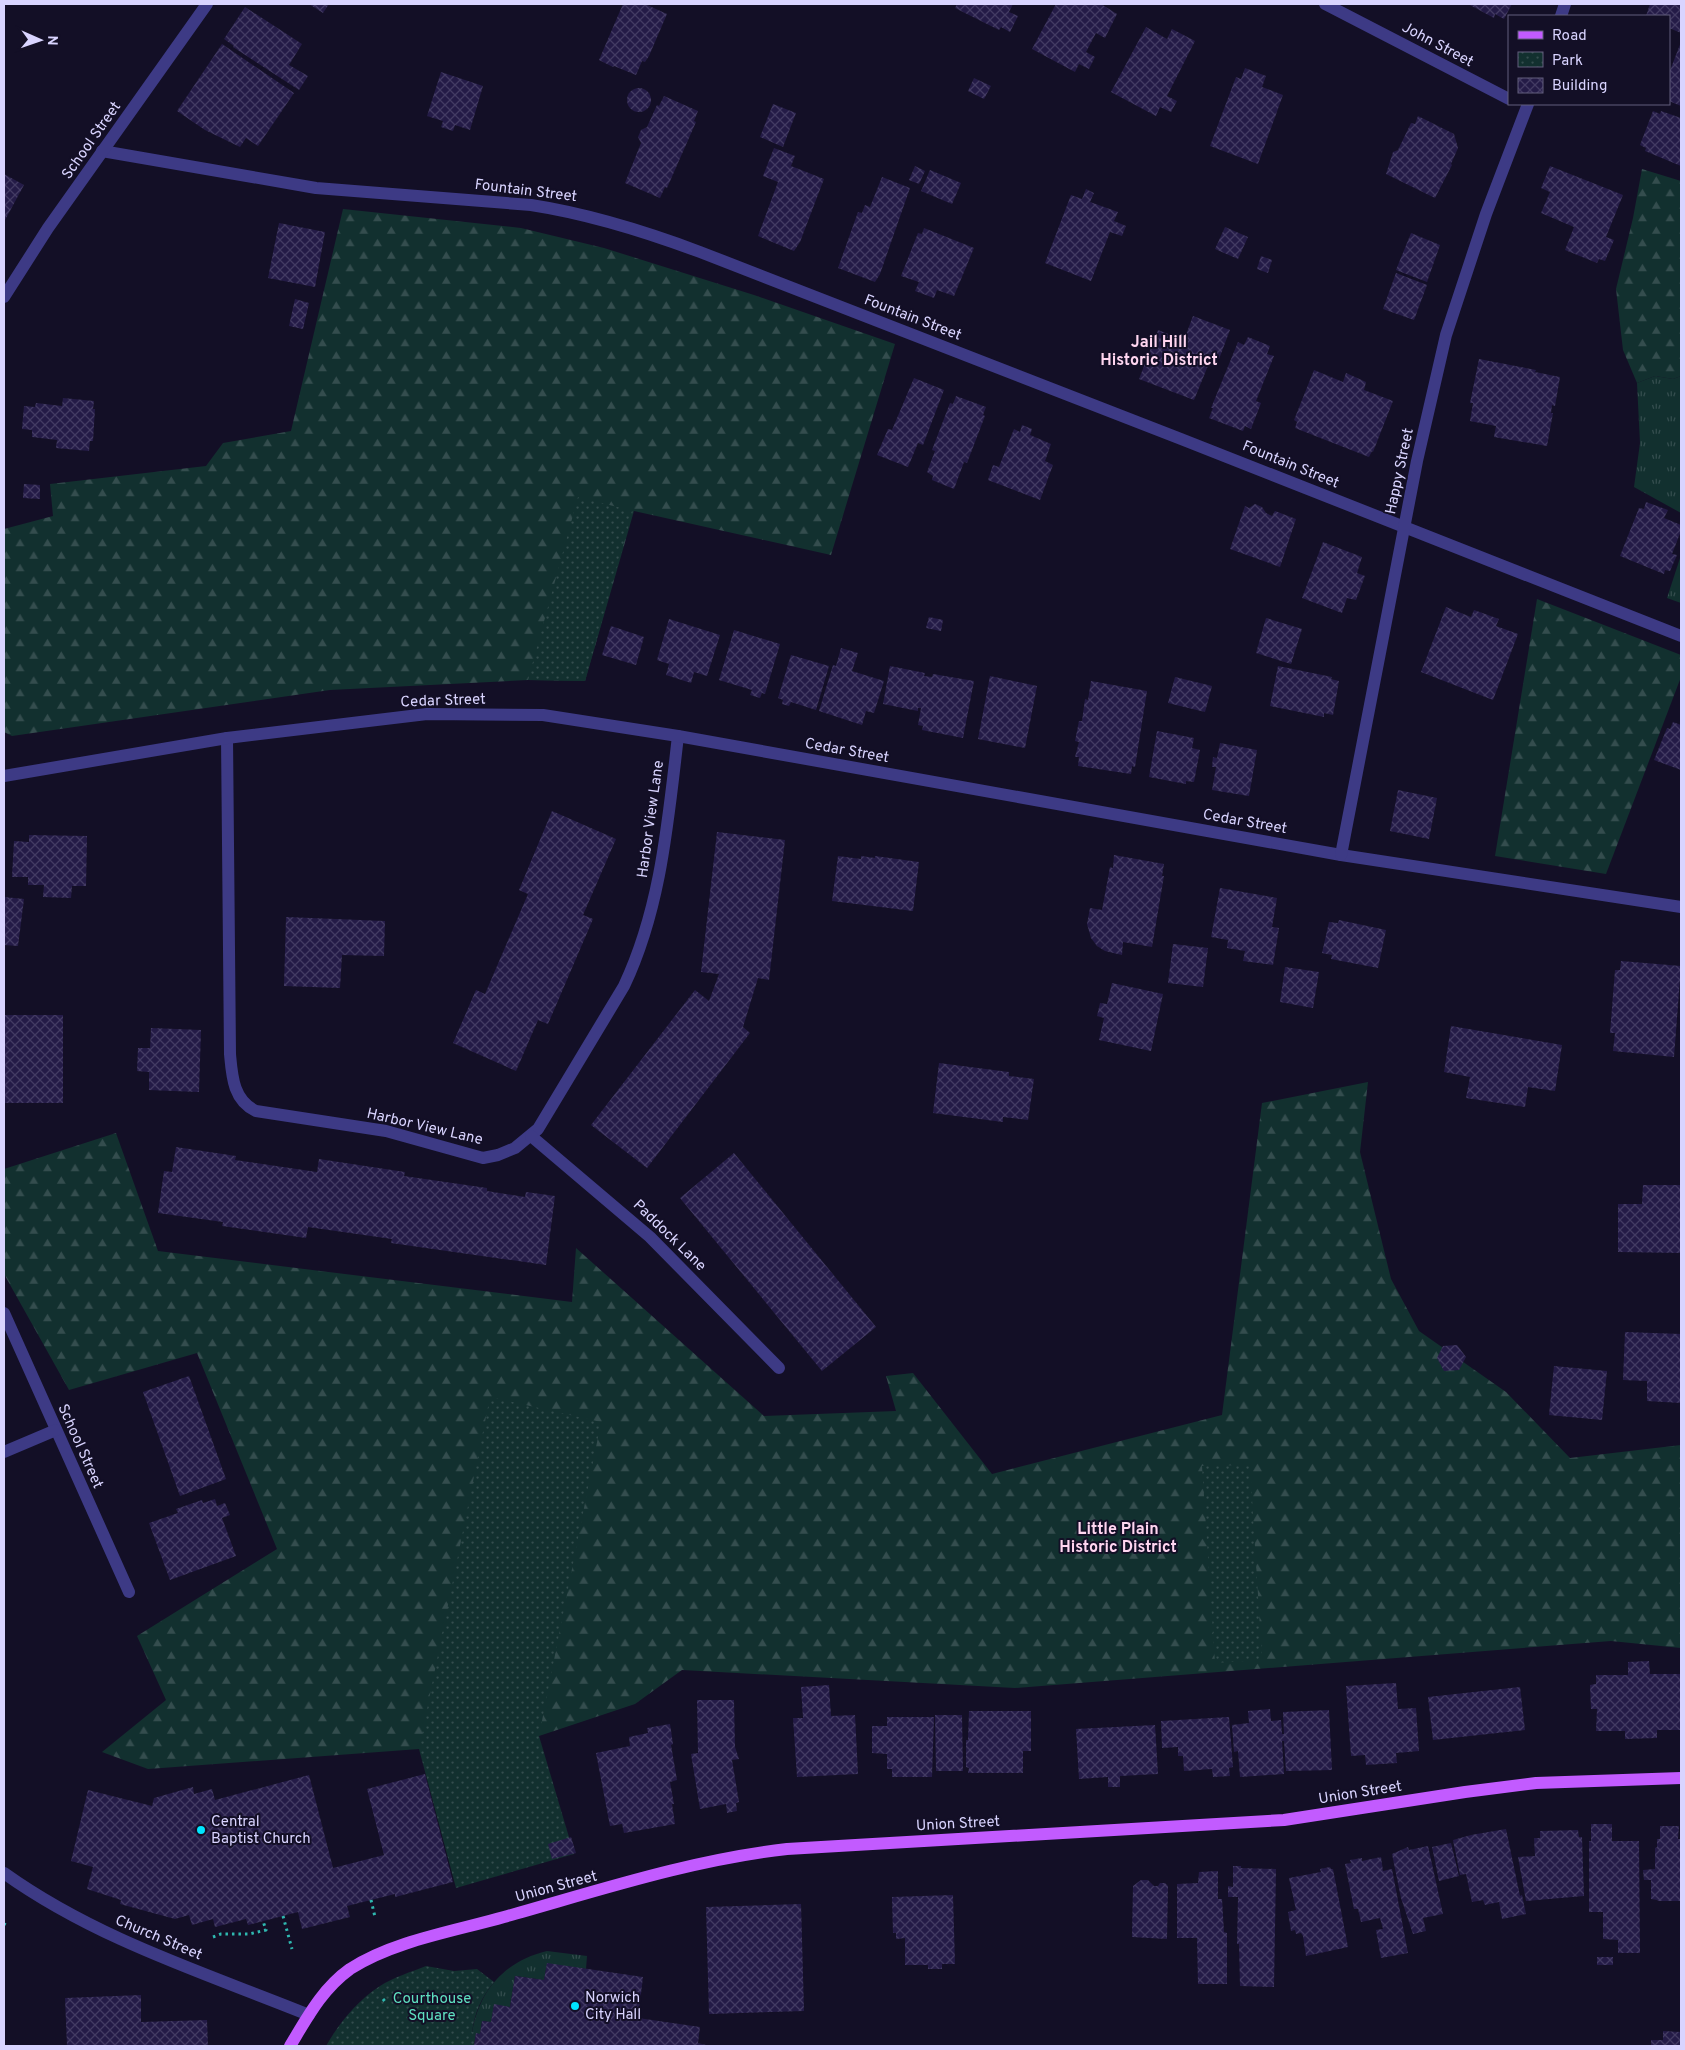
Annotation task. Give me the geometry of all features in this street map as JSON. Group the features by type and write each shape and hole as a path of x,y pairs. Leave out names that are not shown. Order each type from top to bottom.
{"main road":[{"name":"Union Street","path":"290,2046 314,2005 337,1980 364,1961 387,1951 670,1871 741,1855 787,1849 1284,1820 1536,1783 1681,1778"}],"street":[{"name":"School Street","path":"4,297 48,228 208,4"},
{"name":"John Street","path":"1325,4 1508,98"},
{"name":"Happy Street","path":"1341,855 1417,461 1446,335 1524,105"},
{"name":"Fountain Street","path":"102,151 316,188 531,205 600,218 718,259 1681,636"},
{"name":"Cedar Street","path":"4,776 227,738 427,714 543,715 678,736 1341,855 1681,907"},
{"name":"Harbor View Lane","path":"227,738 230,1054 235,1090 247,1106 256,1111 386,1131 483,1158 498,1155 515,1148 538,1128 624,986 633,966 651,913 659,877 668,822 678,736"},
{"name":"Paddock Lane","path":"531,1136 650,1237 779,1368"},
{"name":"School Street","path":"4,1313 129,1592"},
{"path":"4,1452 56,1430"},
{"name":"Church Street","path":"4,1873 41,1898 123,1941 309,2015"}],"path":[{"path":"371,1900 375,1917"},
{"path":"283,1916 292,1949"},
{"path":"213,1937 221,1934 249,1934 266,1930 263,1921"},
{"path":"383,1999 387,2004"}],"green space":[{"path":"1642,169 1681,181 1681,376 1673,379 1655,376 1637,383 1623,350 1616,289 1633,218"},
{"path":"343,209 521,228 604,248 754,295 895,344 831,555 634,511 585,681 528,680 330,690 12,736 4,732 4,529 53,516 50,484 206,466 223,443 291,431"},
{"path":"1655,376 1673,379 1681,376 1681,513 1634,487 1640,443 1637,383"},
{"path":"578,497 633,511 585,681 528,680"},
{"path":"1681,555 1681,603 1667,598"},
{"path":"1537,599 1681,655 1681,677 1606,874 1495,856"},
{"path":"1368,1082 1360,1152 1391,1279 1419,1331 1506,1392 1570,1458 1681,1445 1681,1648 1611,1641 1015,1688 682,1670 635,1704 539,1736 419,1749 148,1769 102,1752 166,1700 137,1636 277,1549 197,1353 69,1390 4,1274 4,1169 116,1133 158,1251 572,1302 576,1248 764,1416 896,1411 886,1376 913,1373 992,1474 1222,1415 1262,1103"},
{"path":"490,1397 601,1422 539,1736 574,1854 456,1888 419,1749"},
{"path":"1202,1466 1250,1466 1262,1660 1215,1663"},
{"path":"547,1951 587,1956 586,1969 547,1964 544,1980 515,1976 510,2007 494,2005 491,2022 482,2021 480,2034 472,2033 481,2003 496,1980 519,1962"},
{"name":"Courthouse Square","path":"426,1966 454,1971 477,1969 494,1982 482,2000 475,2018 472,2032 476,2033 474,2046 326,2046 349,2013 364,1998 391,1980"}],"building":[{"path":"309,4 329,4 323,13"},
{"path":"623,4 645,4 667,14 649,56 645,62 642,61 636,75 599,60"},
{"path":"957,4 1013,4 1009,12 1018,16 1010,32 1001,27 999,30 955,8"},
{"path":"1056,4 1101,4 1117,14 1105,38 1096,33 1086,52 1095,57 1089,69 1079,64 1075,72 1032,49"},
{"path":"1468,4 1512,4 1504,19 1495,14 1494,18"},
{"path":"1650,4 1681,4 1681,33 1670,28 1670,15 1646,15"},
{"path":"245,7 302,44 289,65 308,76 299,90 233,47 224,39"},
{"path":"1146,27 1167,39 1172,29 1195,41 1167,96 1177,101 1171,112 1160,107 1156,116 1111,92"},
{"path":"1681,42 1681,106 1670,101 1670,70"},
{"path":"222,44 294,93 258,146 246,138 240,147 205,130 177,111"},
{"path":"1245,68 1266,76 1262,87 1283,95 1258,164 1210,146 1236,77 1241,79"},
{"path":"441,72 483,86 470,130 455,125 453,131 441,127 443,121 427,116"},
{"path":"974,78 991,86 984,99 968,91"},
{"path":"639,88 644,89 650,95 650,105 644,111 639,112 634,111 628,105 627,100 628,95 634,89"},
{"path":"664,96 698,111 694,121 696,122 667,188 665,187 660,198 625,183 641,143 638,137 641,130 647,127 657,105 659,106"},
{"path":"773,104 796,113 783,147 760,137"},
{"path":"1653,111 1660,114 1661,111 1681,118 1681,166 1645,151 1646,148 1640,145"},
{"path":"1418,116 1454,134 1458,148 1452,165 1435,198 1386,174 1393,152 1398,150 1411,123 1415,124"},
{"path":"774,148 795,156 791,166 824,179 800,242 794,251 758,236 778,182 763,176"},
{"path":"915,166 925,171 919,184 909,180"},
{"path":"1550,166 1623,195 1606,237 1614,240 1605,261 1599,259 1597,263 1565,250 1574,227 1541,213 1550,192 1541,188"},
{"path":"930,170 961,183 952,204 921,191"},
{"path":"4,174 24,185 5,220 4,219"},
{"path":"882,177 910,188 880,274 875,282 838,268 858,212 862,213 865,205 870,207"},
{"path":"1086,189 1094,193 1090,202 1118,212 1114,221 1126,226 1122,236 1110,232 1091,281 1045,263 1071,195 1082,199"},
{"path":"279,223 325,232 315,287 268,278"},
{"path":"1225,227 1248,237 1238,259 1215,249"},
{"path":"924,228 974,248 954,296 937,290 934,298 915,291 919,282 901,276 918,233 922,234"},
{"path":"1411,233 1440,245 1427,282 1396,270"},
{"path":"1261,256 1272,260 1268,273 1257,269"},
{"path":"1396,273 1427,285 1414,320 1383,309"},
{"path":"295,299 309,303 303,329 289,326"},
{"path":"1193,316 1230,330 1219,359 1212,356 1194,400 1139,379 1158,330 1184,340"},
{"path":"1248,337 1270,346 1267,354 1274,356 1256,401 1261,403 1251,429 1245,426 1243,431 1209,418 1213,408 1211,408 1238,342 1244,345"},
{"path":"1479,359 1536,370 1535,372 1560,377 1555,406 1552,405 1551,413 1553,413 1547,446 1494,437 1496,426 1470,421 1473,403 1470,403"},
{"path":"1314,370 1343,382 1346,373 1366,382 1364,390 1393,401 1373,452 1369,457 1295,428 1297,422 1294,420"},
{"path":"914,378 944,390 923,445 918,443 908,467 877,455 888,429 892,430"},
{"path":"956,396 986,407 983,415 985,416 967,463 964,462 954,489 932,480 933,476 927,472 935,451 932,450 950,403 953,404"},
{"path":"63,398 94,401 93,441 90,441 89,451 56,448 57,440 32,437 32,430 22,429 24,406 35,407 36,403 62,406"},
{"path":"1022,425 1032,429 1030,435 1051,444 1045,461 1053,465 1040,500 988,480 993,465 999,467 1014,429 1020,432"},
{"path":"24,484 40,485 40,499 23,498"},
{"path":"1646,502 1668,510 1664,518 1681,525 1681,531 1672,554 1677,555 1670,571 1665,570 1664,574 1620,556 1639,508 1644,509"},
{"path":"1255,504 1262,507 1266,513 1272,516 1275,511 1296,519 1280,567 1230,549 1245,506 1249,508"},
{"path":"1323,542 1362,557 1357,573 1365,576 1356,600 1347,598 1342,613 1302,598"},
{"path":"1446,607 1471,617 1474,610 1499,619 1496,626 1518,634 1493,700 1421,672"},
{"path":"929,617 943,620 941,631 926,628"},
{"path":"1266,618 1302,629 1291,664 1256,653"},
{"path":"669,619 720,635 707,676 694,672 691,683 666,675 669,664 657,660"},
{"path":"611,626 644,637 636,665 602,655"},
{"path":"734,630 780,644 765,694 762,693 760,698 750,695 752,690 719,680"},
{"path":"841,648 858,653 852,671 884,681 874,713 866,711 862,725 819,711 833,665 836,666"},
{"path":"791,655 829,666 816,710 791,702 789,706 782,704 783,700 778,698"},
{"path":"890,666 925,673 924,676 932,677 933,674 974,681 963,738 922,730 923,726 918,725 921,708 918,708 918,711 883,704"},
{"path":"1278,666 1332,677 1331,679 1339,681 1333,715 1324,713 1324,717 1270,706"},
{"path":"990,676 1037,686 1025,748 978,739"},
{"path":"1175,677 1212,686 1205,712 1168,703"},
{"path":"1091,681 1147,691 1135,767 1132,766 1131,774 1078,766 1079,757 1075,757 1079,742 1075,741 1079,721 1082,721 1085,699 1088,700"},
{"path":"1673,722 1681,725 1681,770 1654,760 1667,728 1670,729"},
{"path":"1157,731 1194,738 1192,748 1200,750 1194,782 1186,781 1186,784 1149,777"},
{"path":"1220,743 1257,750 1249,796 1212,790 1216,767 1212,767 1213,757 1217,758"},
{"path":"1398,790 1437,798 1429,839 1390,831"},
{"path":"552,811 616,839 583,915 593,919 548,1024 538,1020 516,1071 453,1043 476,990 485,994 528,894 519,890"},
{"path":"717,832 785,840 769,980 758,978 743,1027 750,1033 647,1168 591,1125 695,990 709,1001 719,974 701,972"},
{"path":"29,835 87,836 86,886 72,886 71,898 43,897 44,885 28,885 28,877 12,877 14,841 29,842"},
{"path":"1114,855 1164,864 1162,876 1164,876 1152,947 1123,942 1122,955 1105,951 1097,946 1091,938 1087,924 1090,908 1102,910 1110,867 1113,868"},
{"path":"838,856 861,859 861,856 875,858 875,856 919,862 913,911 832,901"},
{"path":"1220,888 1277,898 1272,927 1279,928 1273,965 1243,961 1245,951 1227,948 1228,940 1211,937"},
{"path":"4,897 24,899 18,946 4,945"},
{"path":"286,917 385,921 384,956 342,955 340,988 284,986"},
{"path":"1339,920 1386,930 1378,968 1331,959 1332,955 1322,953 1329,922 1338,923"},
{"path":"1173,944 1208,948 1203,987 1168,983"},
{"path":"1621,961 1681,966 1674,1057 1613,1051 1615,1033 1610,1033 1615,970 1620,970"},
{"path":"1285,967 1319,972 1313,1008 1280,1002"},
{"path":"1112,983 1163,994 1151,1051 1099,1040 1104,1018 1097,1016 1100,1003 1107,1004"},
{"path":"4,1015 63,1015 63,1103 4,1103"},
{"path":"1451,1026 1562,1045 1555,1091 1528,1087 1525,1107 1466,1098 1470,1077 1444,1072"},
{"path":"151,1028 201,1030 199,1092 149,1090 149,1072 137,1071 138,1048 150,1048"},
{"path":"939,1063 1009,1072 1009,1076 1034,1079 1028,1120 1003,1117 1003,1122 933,1113"},
{"path":"176,1147 236,1156 235,1160 317,1172 319,1159 405,1172 404,1176 487,1188 487,1191 525,1197 526,1192 555,1196 546,1265 391,1243 392,1239 308,1227 306,1238 222,1226 223,1222 158,1213 164,1171 172,1172"},
{"path":"734,1153 876,1327 822,1371 680,1198"},
{"path":"1643,1185 1681,1185 1681,1253 1618,1252 1618,1204 1642,1204"},
{"path":"1625,1332 1681,1334 1681,1403 1647,1401 1647,1381 1623,1380"},
{"path":"1457,1345 1466,1357 1459,1370 1444,1371 1437,1358 1443,1346"},
{"path":"1554,1366 1607,1371 1602,1420 1549,1415"},
{"path":"189,1376 226,1479 180,1496 143,1392"},
{"path":"215,1499 217,1506 225,1503 230,1515 222,1518 236,1556 170,1580 149,1523 178,1513 176,1509 202,1500 203,1503"},
{"path":"1649,1661 1650,1674 1681,1674 1681,1730 1657,1730 1657,1738 1625,1739 1625,1731 1596,1731 1597,1709 1591,1709 1590,1685 1596,1684 1596,1675 1628,1675 1628,1662"},
{"path":"1396,1683 1398,1709 1416,1708 1419,1751 1396,1753 1397,1763 1366,1765 1365,1755 1351,1756 1346,1686"},
{"path":"829,1685 831,1716 855,1715 858,1774 797,1777 793,1718 803,1718 801,1687"},
{"path":"1520,1687 1525,1730 1433,1740 1428,1697"},
{"path":"697,1700 734,1700 735,1747 739,1759 732,1760 739,1802 736,1803 737,1811 727,1813 726,1804 700,1809 691,1754 698,1753"},
{"path":"1270,1709 1271,1721 1281,1720 1282,1734 1284,1734 1283,1712 1329,1710 1332,1770 1286,1771 1284,1741 1282,1741 1284,1774 1240,1777 1238,1751 1234,1752 1232,1725 1249,1723 1248,1711"},
{"path":"969,1711 1031,1711 1031,1751 1023,1751 1023,1773 968,1773 969,1768 966,1767 966,1740 968,1740"},
{"path":"935,1715 962,1715 963,1771 936,1771"},
{"path":"887,1717 934,1717 932,1777 892,1777 892,1769 887,1769 887,1754 872,1753 872,1726 887,1726"},
{"path":"1229,1717 1233,1767 1229,1768 1230,1776 1213,1777 1212,1769 1184,1771 1183,1756 1178,1756 1178,1747 1162,1748 1161,1721"},
{"path":"670,1724 673,1744 671,1745 677,1780 670,1782 675,1824 624,1833 622,1824 610,1826 596,1753 630,1746 629,1737 648,1733 647,1728"},
{"path":"1155,1725 1158,1774 1120,1776 1120,1787 1108,1787 1108,1777 1079,1779 1076,1729"},
{"name":"Central Baptist Church","path":"425,1774 453,1882 395,1897 395,1894 347,1906 350,1917 302,1929 298,1912 248,1925 246,1919 215,1927 213,1919 192,1925 189,1915 175,1919 120,1904 121,1900 87,1889 93,1867 71,1861 88,1790 152,1806 154,1798 193,1787 194,1794 212,1789 215,1800 309,1775 333,1868 384,1855 367,1789"},
{"path":"1591,1824 1612,1824 1612,1841 1639,1841 1640,1953 1618,1953 1618,1940 1603,1939 1603,1912 1589,1912 1589,1841 1591,1841"},
{"path":"1660,1826 1679,1826 1678,1839 1681,1839 1681,1901 1658,1901 1651,1899 1651,1880 1644,1880 1643,1870 1655,1869 1655,1848 1657,1847 1657,1839 1660,1839"},
{"path":"1506,1829 1520,1896 1522,1895 1526,1914 1502,1919 1499,1902 1485,1905 1483,1900 1472,1902 1466,1874 1460,1875 1453,1840"},
{"path":"1578,1830 1579,1837 1582,1837 1584,1896 1526,1901 1518,1857 1535,1856 1534,1838 1540,1838 1540,1831"},
{"path":"571,1837 576,1853 552,1859 548,1844"},
{"path":"1451,1843 1459,1876 1439,1881 1432,1847"},
{"path":"1428,1846 1443,1914 1423,1918 1426,1931 1413,1934 1401,1898 1392,1854 1408,1847 1409,1850"},
{"path":"1381,1857 1383,1871 1392,1869 1408,1953 1381,1958 1376,1930 1383,1929 1380,1918 1361,1922 1358,1909 1354,1909 1345,1864 1351,1863 1350,1860 1362,1858 1362,1861"},
{"path":"1233,1866 1276,1869 1274,1987 1240,1986 1239,1944 1237,1944 1238,1897 1228,1897 1228,1886 1233,1887"},
{"path":"1330,1867 1333,1869 1348,1947 1306,1956 1303,1936 1301,1933 1296,1934 1295,1930 1291,1931 1288,1912 1296,1910 1289,1878 1321,1872 1320,1869"},
{"path":"1218,1871 1218,1899 1222,1899 1224,1932 1227,1933 1227,1984 1198,1984 1197,1938 1177,1938 1177,1884 1198,1883 1199,1872"},
{"path":"1141,1880 1148,1880 1154,1886 1165,1883 1168,1886 1167,1939 1132,1937 1133,1886"},
{"path":"953,1895 955,1964 942,1964 942,1969 928,1969 928,1965 905,1965 905,1938 896,1939 896,1933 893,1933 892,1897"},
{"path":"801,1904 804,2011 709,2014 706,1907"},
{"path":"1597,1957 1613,1957 1613,1965 1597,1965"},
{"name":"Norwich City Hall","path":"547,1963 643,1977 638,2018 700,2027 698,2043 710,2046 474,2046 476,2033 480,2034 482,2021 491,2022 494,2004 510,2007 515,1976 544,1980"},
{"path":"141,1995 141,2022 207,2020 208,2046 67,2046 65,1998"},
{"path":"1663,2031 1681,2032 1681,2046 1651,2046 1651,2040 1663,2040"}],"place":[{"name":"Central Baptist Church","path":"201,1830"},
{"name":"Norwich City Hall","path":"575,2006"}],"district":[{"name":"Jail Hill Historic District","path":"1159,350"},
{"name":"Little Plain Historic District","path":"1118,1537"}]}
